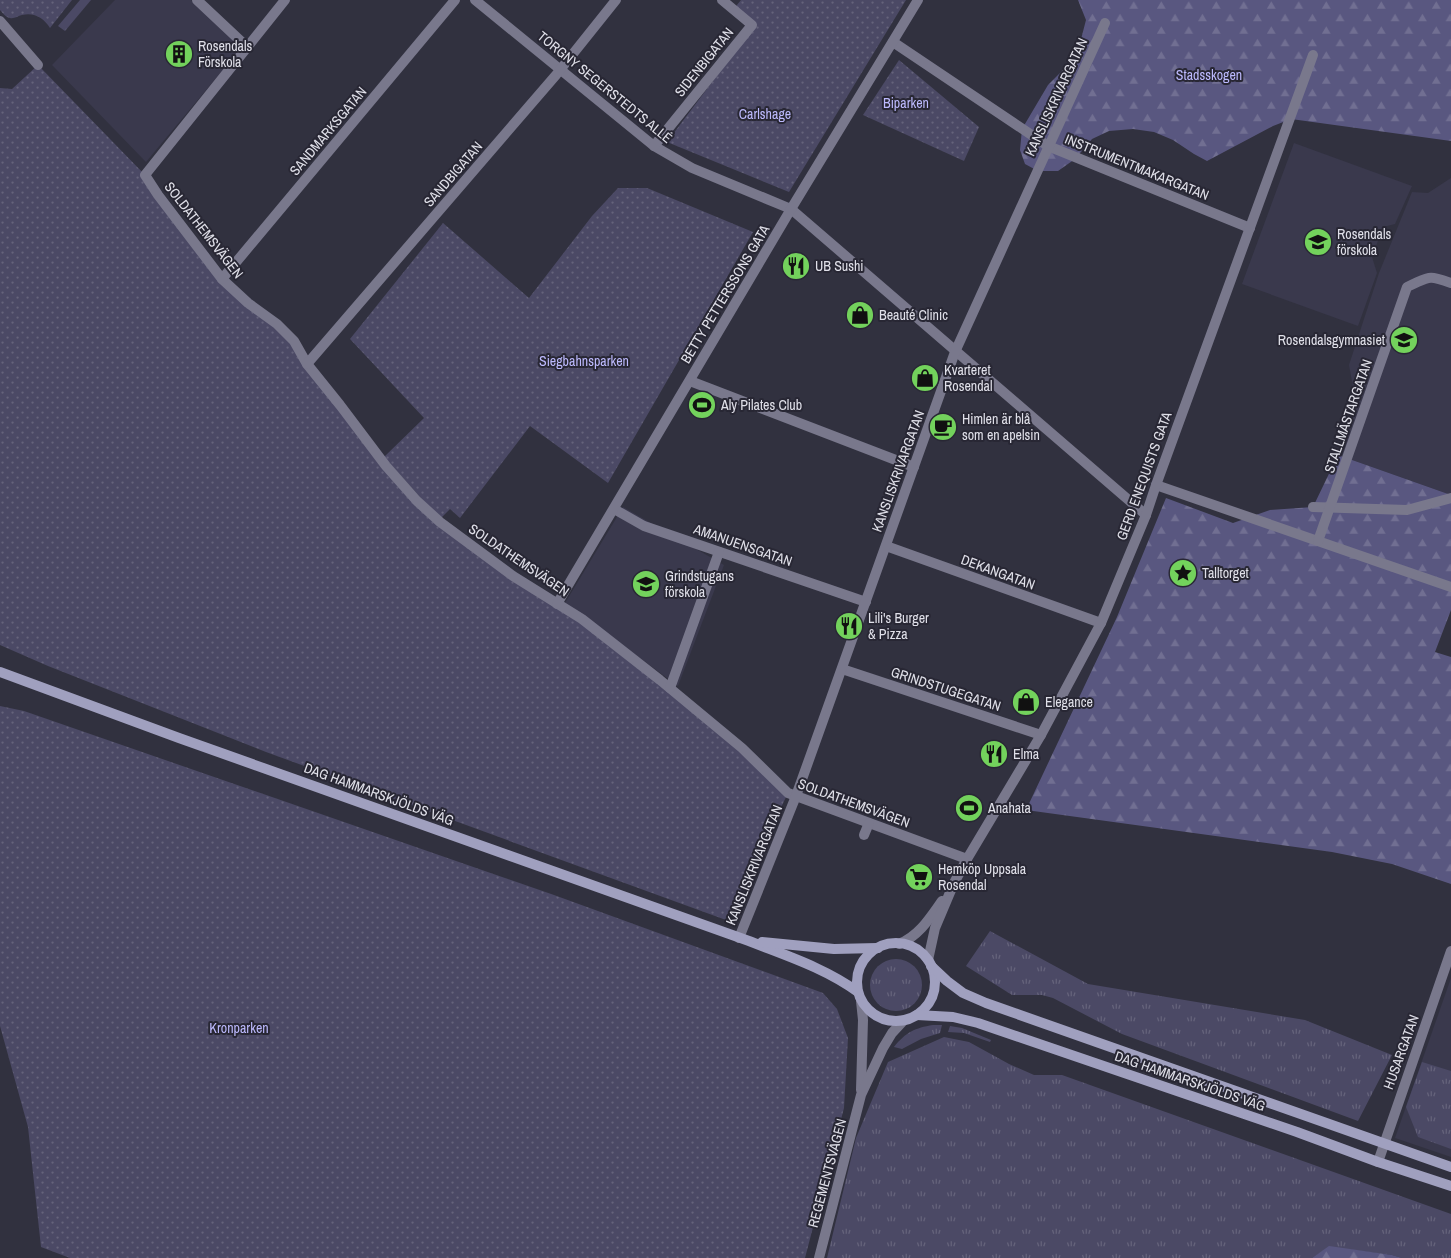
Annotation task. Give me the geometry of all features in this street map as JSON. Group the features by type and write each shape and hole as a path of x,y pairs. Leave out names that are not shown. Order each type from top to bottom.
{"main road":[{"name":"DAG HAMMARSKJÖLDS VÄG","path":"0,672 179,738 744,939 826,972 842,980 860,996"},
{"name":"DAG HAMMARSKJÖLDS VÄG","path":"744,939 834,949 878,948"},
{"path":"888,944 899,944 906,944 918,950 930,963 935,980 933,994 926,1007 904,1020 894,1021 881,1018 872,1013 860,996 857,985 859,969 867,956 888,944"},
{"name":"DAG HAMMARSKJÖLDS VÄG","path":"930,963 947,981 963,993 986,1003 1451,1166"},
{"name":"DAG HAMMARSKJÖLDS VÄG","path":"917,1014 978,1023 1451,1186"}],"street":[{"path":"197,0 247,47 285,0"},
{"name":"SANDMARKSGATAN","path":"222,280 455,0"},
{"name":"TORGNY SEGERSTEDTS ALLÉ","path":"475,0 654,146 692,168 791,209 1146,515"},
{"name":"SANDBIGATAN","path":"307,364 561,69 616,0"},
{"name":"SIDENBIGATAN","path":"654,146 752,25 722,0"},
{"name":"BETTY PETTERSSONS GATA","path":"557,604 791,209 918,0"},
{"path":"0,21 38,65"},
{"name":"KANSLISKRIVARGATAN","path":"744,939 756,897 796,796 955,352 1104,23"},
{"name":"INSTRUMENTMAKARGATAN","path":"892,42 1048,146 1250,228"},
{"name":"SOLDATHEMSVÄGEN","path":"247,47 145,175 222,280 248,303 277,324 294,341 307,364 386,466 417,501 440,522 521,581 582,619 670,688 742,748 788,793 966,859"},
{"name":"GERD ENEQUISTS GATA","path":"930,963 936,928 966,859 1041,735 1101,624 1146,515 1313,55"},
{"name":"STALLMÄSTARGATAN","path":"1318,541 1407,287 1419,280 1433,276 1451,283"},
{"path":"690,381 914,467"},
{"path":"1156,485 1451,587"},
{"path":"1313,507 1407,510 1451,498"},
{"name":"AMANUENSGATAN","path":"614,508 644,526 866,602"},
{"name":"DEKANGATAN","path":"886,546 1101,624"},
{"path":"670,688 719,552"},
{"name":"GRINDSTUGEGATAN","path":"842,669 1041,735"},
{"path":"864,835 869,823"},
{"name":"GERD ENEQUISTS GATA","path":"899,944 910,940 926,924 954,883"},
{"name":"HUSARGATAN","path":"1378,1162 1451,951"},
{"name":"REGEMENTSVÄGEN","path":"860,996 863,1020 861,1095"},
{"name":"REGEMENTSVÄGEN","path":"819,1258 861,1095 892,1032 904,1020"}],"shaded area":[{"name":"Rosendals förskola","path":"115,0 191,0 242,47 146,162 52,65"},
{"name":"Rosendals förskola","path":"1294,143 1412,186 1395,224 1383,227 1372,257 1377,273 1358,326 1242,284"},
{"name":"Rosendalsgymnasiet","path":"1451,178 1451,495 1338,455 1345,439 1354,407 1349,365 1379,273 1412,192 1428,193"},
{"name":"Grindstugans förskola","path":"623,507 724,565 678,686 565,603"},
{"path":"1451,978 1451,1157 1395,1138"}],"green space":[{"path":"0,0 72,0 50,28 45,21 35,15 26,14 14,18 7,17 0,10"},
{"path":"80,0 91,0 65,31 58,26"},
{"name":"Carlshage","path":"741,0 906,0 789,192 667,142 752,29 732,11"},
{"name":"Stadsskogen","path":"1078,0 1451,0 1451,141 1291,119 1273,126 1207,161 1173,140 1154,132 1133,129 1109,131 1092,139 1075,159 1058,171 1038,171 1025,164 1020,150 1022,129 1048,85 1066,67 1079,47 1086,20"},
{"name":"Biparken","path":"899,60 979,127 964,161 863,115"},
{"path":"38,65 145,175 222,279 277,324 417,501 580,621 719,731 788,793 726,920 266,752 48,666 0,645 0,88 12,89"},
{"name":"Siegbahnsparken","path":"618,188 647,188 753,232 608,483 530,426 460,518 450,509 440,519 384,457 424,418 350,339 443,223 529,298 592,216"},
{"path":"1338,455 1451,495 1451,610 1435,652 1451,657 1451,884 1392,864 1332,852 1026,810 1117,617 1166,498 1233,523 1270,510 1313,507"},
{"name":"Kronparken","path":"0,706 24,711 554,895 823,993 837,1009 848,1038 844,1108 805,1258 70,1258 41,1247 28,1127 0,1026"},
{"path":"990,931 1088,984 1305,1020 1392,1055 1358,1121 1122,1034 1053,998 1042,995 1012,995 966,966"},
{"path":"891,959 901,959 915,966 922,980 922,990 915,1004 901,1011 891,1011 881,1007 874,1000 870,990 870,980 874,970 881,963"},
{"path":"933,1025 942,1025 940,1033 921,1039 902,1049 894,1047 911,1032"},
{"path":"950,1026 962,1028 991,1040 990,1042 964,1033 948,1032"},
{"path":"944,1037 969,1042 1009,1064 1034,1075 1062,1075 1451,1214 1451,1258 1402,1258 1329,1247 1312,1258 827,1258 856,1138 888,1062"},
{"path":"1422,1062 1451,1071 1451,1149 1418,1137 1406,1107"},
{"path":"1329,1246 1392,1255 1402,1258 1312,1258"}],"place":[{"name":"Rosendals Förskola","path":"179,54"},
{"name":"Rosendals förskola","path":"1318,242"},
{"name":"UB Sushi","path":"796,266"},
{"name":"Beauté Clinic","path":"860,315"},
{"name":"Rosendalsgymnasiet","path":"1404,340"},
{"name":"Kvarteret Rosendal","path":"925,378"},
{"name":"Aly Pilates Club","path":"702,405"},
{"name":"Himlen är blå som en apelsin","path":"943,427"},
{"name":"Talltorget","path":"1183,573"},
{"name":"Grindstugans förskola","path":"646,584"},
{"name":"Lili's Burger & Pizza","path":"849,626"},
{"name":"Elegance","path":"1026,702"},
{"name":"Elma","path":"994,754"},
{"name":"Anahata","path":"969,808"},
{"name":"Hemköp Uppsala Rosendal","path":"919,877"}]}
